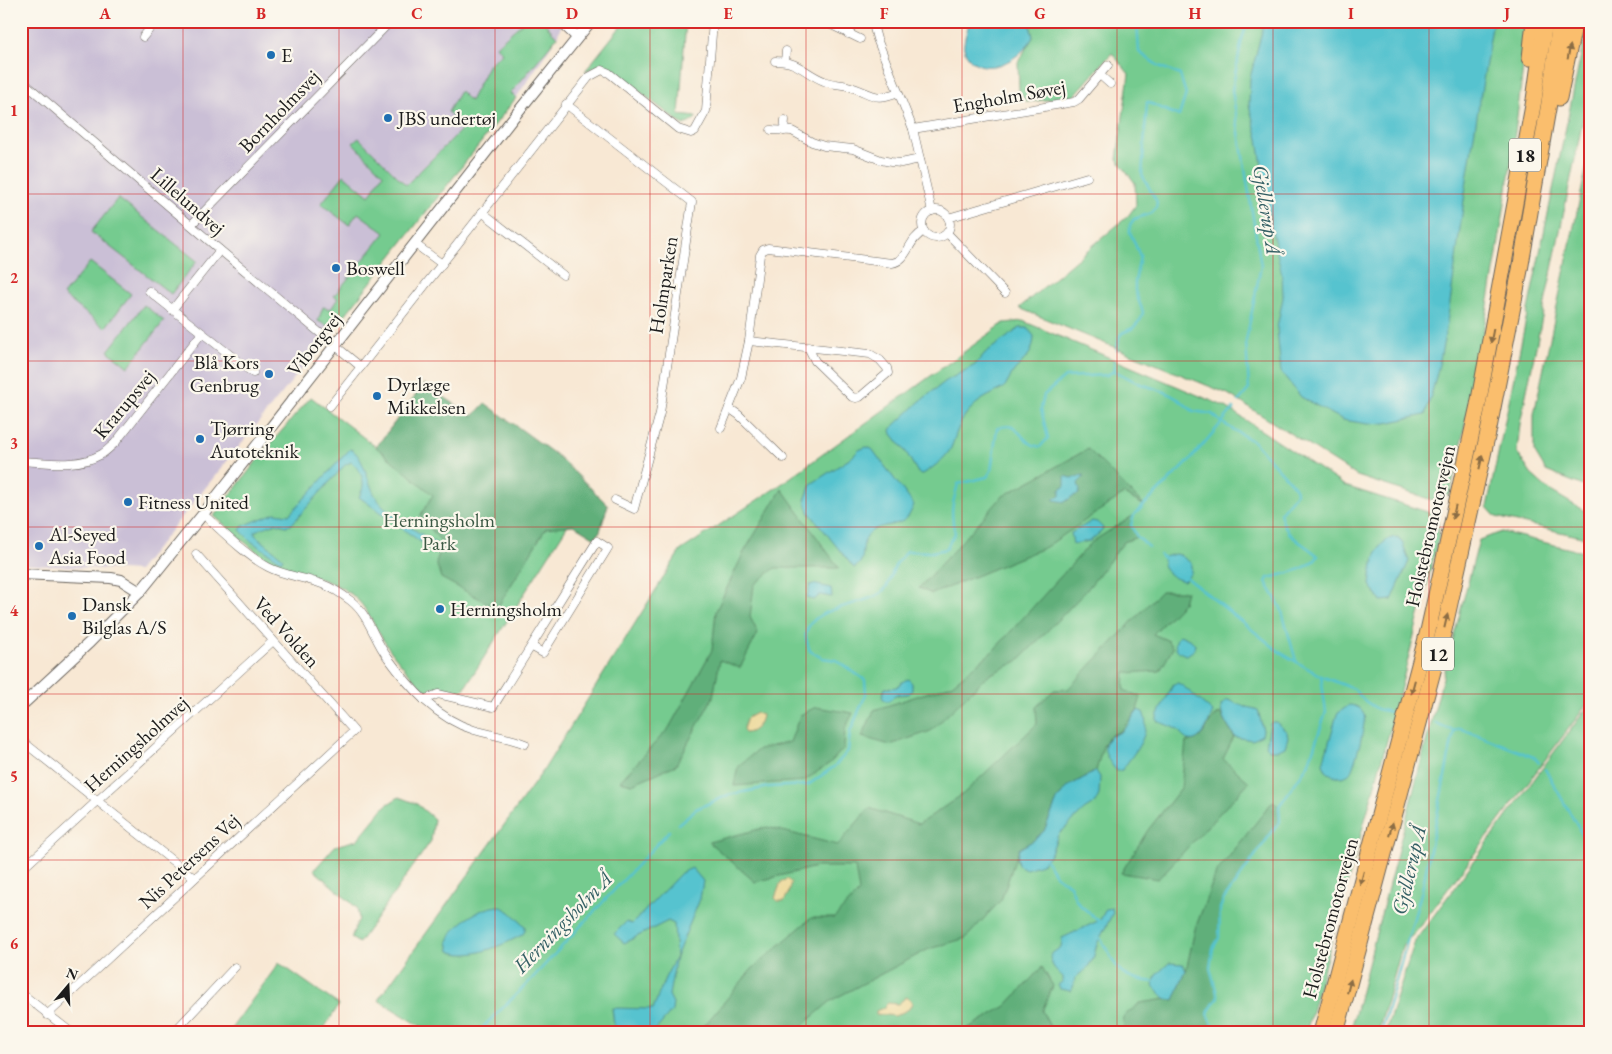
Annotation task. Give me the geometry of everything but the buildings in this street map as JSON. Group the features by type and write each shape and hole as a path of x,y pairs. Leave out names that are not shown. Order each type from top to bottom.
{"highway":[{"name":"12","path":"1501,288 1504,248 1514,187 1534,21"},
{"name":"Holstebromotorvejen","path":"1321,1033 1428,631 1478,406 1534,100 1545,21"},
{"name":"Holstebromotorvejen","path":"1336,1033 1444,630 1489,428 1520,270 1549,103 1560,21"},
{"name":"12","path":"1520,270 1549,148 1575,21"}],"street":[{"path":"144,36 156,21"},
{"name":"Bornholmsvej","path":"191,225 391,21"},
{"path":"560,21 577,37"},
{"name":"Viborgvej","path":"21,706 90,642 140,592 591,21"},
{"path":"330,406 589,77 602,70 609,73 678,129 691,133 695,131 706,111 713,21"},
{"path":"823,21 860,38"},
{"path":"848,34 854,21"},
{"path":"872,21 877,39 914,129 932,211"},
{"path":"785,61 786,51"},
{"path":"775,62 792,62 824,81 850,87 867,95 885,98 898,92"},
{"name":"Engholm Søvej","path":"914,129 1074,102 1108,65"},
{"path":"1100,75 1110,84"},
{"name":"Lillelundvej","path":"21,80 336,346"},
{"name":"Holmparken","path":"566,104 692,202 660,413 634,509 615,500"},
{"path":"784,130 785,120"},
{"path":"771,130 792,131 818,144 853,149 881,160 901,163 920,159"},
{"path":"948,218 1087,177"},
{"path":"932,211 941,212 948,218 950,226 947,233 939,238 935,238 924,231 924,218 932,211"},
{"path":"482,212 563,275"},
{"path":"721,428 741,378 749,341 760,255 763,250 768,248 892,263 898,262 903,258 913,239 924,231"},
{"path":"947,233 1005,293"},
{"path":"415,244 442,264"},
{"path":"172,310 220,250"},
{"path":"149,291 253,373"},
{"name":"Krarupsvej","path":"21,461 82,462 100,455 116,443 202,333"},
{"path":"749,341 808,347 870,354 880,360 887,368 888,373 860,397 852,397 815,361 808,347"},
{"path":"336,346 361,367"},
{"path":"729,408 739,415 783,458"},
{"path":"203,514 253,558 267,567 322,584 354,603 366,618 387,657 424,700 439,713 473,730 525,744"},
{"path":"424,700 438,694 493,707 531,646 597,541 608,548 542,653 531,646"},
{"name":"Ved Volden","path":"196,554 354,731"},
{"path":"21,574 111,578 121,580 140,592"},
{"name":"Herningsholmvej","path":"21,870 273,641"},
{"name":"Nis Petersens Vej","path":"47,1014 354,731"},
{"path":"21,740 96,802 194,878"},
{"path":"173,1033 235,967"},
{"path":"21,993 72,1033"}],"shaded area":[{"path":"21,21 563,21 557,37 516,98 334,329 138,571 21,564"}],"green space":[{"path":"524,21 543,21 557,37 511,93 516,98 334,329 318,321 323,307 331,309 338,298 334,296 385,233 358,213 349,225 321,204 344,175 369,196 383,174 353,143 359,138 406,185 463,128 448,112 460,91 470,101 489,64 502,53 496,46"},
{"path":"625,21 686,21 679,115 697,117 689,123 683,125 613,71 600,66 585,71"},
{"path":"1029,21 1528,21 1506,199 1475,377 1450,494 1432,500 1357,476 1228,394 1019,308 1128,216 1136,205 1135,183 1117,159 1129,74 1112,53 1073,97 1027,102 1019,92 1018,62 1033,37"},
{"path":"1588,21 1591,21 1591,81 1520,424 1517,452 1531,474 1549,490 1588,513 1591,517 1590,539 1496,517 1487,507"},
{"path":"1591,146 1591,489 1546,471 1534,451 1534,414"},
{"path":"118,198 197,261 171,294 91,232"},
{"path":"90,262 131,294 105,328 63,295"},
{"path":"144,305 164,321 128,367 108,351"},
{"path":"1023,321 1226,407 1345,486 1437,515 1439,536 1393,719 1306,1033 432,1033 378,1000 543,771 680,551 780,485 1004,323","holes":["1087,449 1143,504 1124,494"]},
{"name":"Herningsholm Park","path":"424,384 581,496 566,528 462,692 441,688 425,691 395,656 362,605 351,594 334,584 281,566 272,561 254,549 214,516 265,450 311,397 376,447"},
{"path":"424,384 473,416 485,403 559,457 608,505 600,531 595,538 574,525 546,528 497,608 441,578 436,562 442,546 440,540 420,516 433,495 376,447"},
{"path":"1088,449 1145,506 1124,494 1046,547 932,594 919,588 1003,496"},
{"path":"782,489 839,568 775,568 754,585 750,617 758,633 740,668 720,660 713,697 676,765 632,784 620,781 669,728 712,650 716,611 744,552"},
{"path":"1134,515 1131,525 1137,537 1124,542 1086,591 1018,661 987,676 931,731 890,745 862,737 874,710 951,685 993,651 1092,542"},
{"path":"1502,532 1591,554 1591,699 1414,934 1403,944 1378,1033 1350,1033 1479,540"},
{"path":"1161,591 1186,591 1183,603 1153,634 1167,640 1173,648 1160,671 1125,673 1124,690 1141,697 1137,710 1121,731 1109,736 1103,746 1096,771 1069,786 1058,798 1044,831 1019,849 1001,900 966,938 929,949 832,1000 794,1033 698,1033 752,969 811,918 834,918 859,892 855,867 816,867 755,882 709,842 767,827 838,845 869,808 919,824 963,794 1037,724 1036,707 1054,690 1068,689"},
{"path":"1591,702 1591,1033 1385,1033 1415,941"},
{"path":"816,707 853,713 845,729 844,748 830,763 804,781 734,786 738,766 759,749 790,742 800,715"},
{"path":"1220,713 1234,737 1223,759 1249,782 1158,879 1121,873 1148,830 1181,788 1186,742 1194,740 1203,734 1214,717"},
{"path":"399,797 417,804 434,819 431,841 359,943 351,938 359,919 357,908 314,870 335,846 357,840 385,806"},
{"path":"1273,801 1279,806 1280,821 1224,899 1220,908 1219,938 1213,948 1210,968 1218,997 1207,1014 1214,1033 1123,1033 1124,1016 1140,1003 1166,999 1174,1000 1186,971 1195,929 1216,873"},
{"path":"279,963 339,1005 321,1033 228,1033"},
{"path":"1042,967 1053,986 1042,1011 1053,1033 960,1033 1006,1006"}],"sand":[{"path":"756,713 762,715 759,725 754,730 745,733 743,729 747,718"},
{"path":"787,879 791,883 788,894 784,901 778,901 775,898 781,882"},
{"path":"906,997 912,1003 909,1009 895,1016 876,1014 876,1011 888,1003 898,1004"}],"water":[{"path":"969,21 1029,21 1033,37 1022,51 1006,62 989,66 980,65 969,58 964,48"},
{"path":"1267,21 1493,21 1468,171 1448,319 1438,368 1425,415 1386,423 1368,424 1343,420 1301,397 1281,372 1277,328 1283,297 1282,275 1271,227 1258,139 1249,105 1250,78 1262,31"},
{"path":"1020,328 1027,328 1034,336 1030,353 1014,371 1004,387 980,401 967,413 959,426 949,452 935,466 923,474 918,473 891,430 919,402 946,381 975,365 985,353"},
{"path":"866,447 872,449 914,505 905,520 877,528 868,535 864,544 862,559 854,568 809,512 805,500 811,484"},
{"path":"350,449 359,457 373,492 381,504 396,517 438,545 435,550 429,548 359,497 363,488 363,482 358,469 351,462 345,465 291,525 286,526 276,523 255,531 255,535 283,558 281,561 252,542 240,530 243,526 275,513 289,515"},
{"path":"1083,475 1084,477 1078,483 1079,494 1065,502 1054,500 1054,498 1060,496 1060,490 1065,486 1065,476 1072,478"},
{"path":"1092,521 1097,522 1103,528 1102,531 1090,541 1073,544 1071,533"},
{"path":"1398,537 1403,544 1409,561 1392,600 1381,601 1370,585 1373,562 1384,542"},
{"path":"1175,554 1180,555 1191,563 1191,573 1184,581 1172,576 1163,566 1164,557"},
{"path":"810,585 831,588 832,597 820,595 814,600 807,598"},
{"path":"1180,635 1195,644 1194,650 1187,655 1176,648 1177,638"},
{"path":"908,679 912,683 912,690 909,694 895,695 889,701 885,701 882,697 885,688 897,686"},
{"path":"1178,683 1213,712 1207,726 1197,739 1188,740 1178,730 1157,721 1157,716 1173,684"},
{"path":"1227,700 1258,710 1263,730 1262,735 1252,740 1235,737 1222,714 1221,705"},
{"path":"1349,705 1362,710 1364,725 1351,772 1345,776 1338,777 1326,771 1323,763 1337,714"},
{"path":"1138,710 1143,712 1145,720 1146,728 1144,735 1137,750 1122,770 1117,771 1108,759 1105,745 1110,737 1121,732 1126,727"},
{"path":"1272,722 1276,722 1287,732 1288,737 1285,747 1279,750 1269,750 1266,746"},
{"path":"1096,771 1100,777 1099,795 1095,803 1084,810 1058,835 1051,853 1042,864 1026,869 1018,865 1019,849 1044,831 1058,798 1069,786"},
{"path":"692,868 703,881 700,899 676,957 674,924 668,921 624,943 614,934 626,922 632,924 681,873"},
{"path":"500,906 510,912 525,926 525,931 522,935 497,947 477,953 458,954 450,951 448,941 451,934 462,922 484,909"},
{"path":"1112,908 1113,913 1097,944 1093,959 1087,968 1075,978 1071,991 1060,989 1058,985 1063,981 1063,977 1052,964 1051,954 1061,947 1062,938 1100,920 1106,909"},
{"path":"676,957 669,995 673,1003 672,1011 653,1033 615,1033 612,1008 653,1009 665,978"},
{"path":"1169,963 1183,964 1186,971 1174,1000 1166,999 1153,986 1156,975"}],"waterway":[{"name":"Herningsholm Å","path":"1117,350 1119,337 1122,333 1133,328 1141,319 1143,312 1135,291 1140,256 1130,232 1130,225 1134,219 1152,213 1156,208 1157,202 1142,175 1147,102 1179,116 1186,94 1180,75 1157,65 1139,52 1137,21"},
{"name":"Gjellerup Å","path":"1239,401 1249,389 1246,341 1261,266 1232,90 1242,39 1248,21"},
{"name":"Herningsholm Å","path":"678,824 696,809 728,795 769,787 808,785 835,766 848,751 850,732 866,694 865,680 836,660 822,658 810,651 806,635 810,624 817,617 827,612 872,598 881,593 888,584 895,566 907,551 932,552 946,549 955,533 952,508 958,484 987,477 991,471 997,428 1004,426 1013,427 1028,442 1040,447 1048,438 1041,409 1044,395 1065,377 1107,375 1115,370 1114,361"},
{"path":"1115,371 1138,383 1165,392 1178,399 1193,411 1212,414 1221,422 1254,442 1295,487 1296,494 1280,513 1290,534 1318,556 1315,561 1303,568 1268,578 1266,582 1281,608 1296,661"},
{"name":"Gjellerup Å","path":"1149,547 1137,537 1131,525 1134,515 1190,460 1234,408"},
{"name":"Gjellerup Å","path":"1160,555 1166,560"},
{"name":"Gjellerup Å","path":"1185,576 1281,653 1321,676 1354,689 1365,701 1377,709 1390,712"},
{"path":"1214,1033 1207,1014 1218,997 1210,968 1213,948 1219,938 1220,908 1224,899 1280,821 1279,806 1308,765 1326,712 1321,676"},
{"name":"Gjellerup Å","path":"1435,723 1454,731"},
{"path":"1454,731 1460,728 1536,758 1539,762"},
{"name":"Gjellerup Å","path":"1381,1033 1422,890 1454,731"},
{"path":"1545,769 1591,850"},
{"name":"Herningsholm Å","path":"477,1033 526,985 669,831"},
{"path":"1046,860 1056,876 1070,885 1076,900 1081,906 1099,921"},
{"path":"1100,938 1115,964 1124,974 1154,982"}],"place":[{"name":"E","path":"271,55"},
{"name":"JBS undertøj","path":"388,118"},
{"name":"Boswell","path":"336,268"},
{"name":"Blå Kors Genbrug","path":"269,374"},
{"name":"Dyrlæge Mikkelsen","path":"377,396"},
{"name":"Tjørring Autoteknik","path":"200,439"},
{"name":"Fitness United","path":"128,502"},
{"name":"Al-Seyed Asia Food","path":"39,546"},
{"name":"Herningsholm","path":"440,609"},
{"name":"Dansk Bilglas A/S","path":"72,616"}]}
